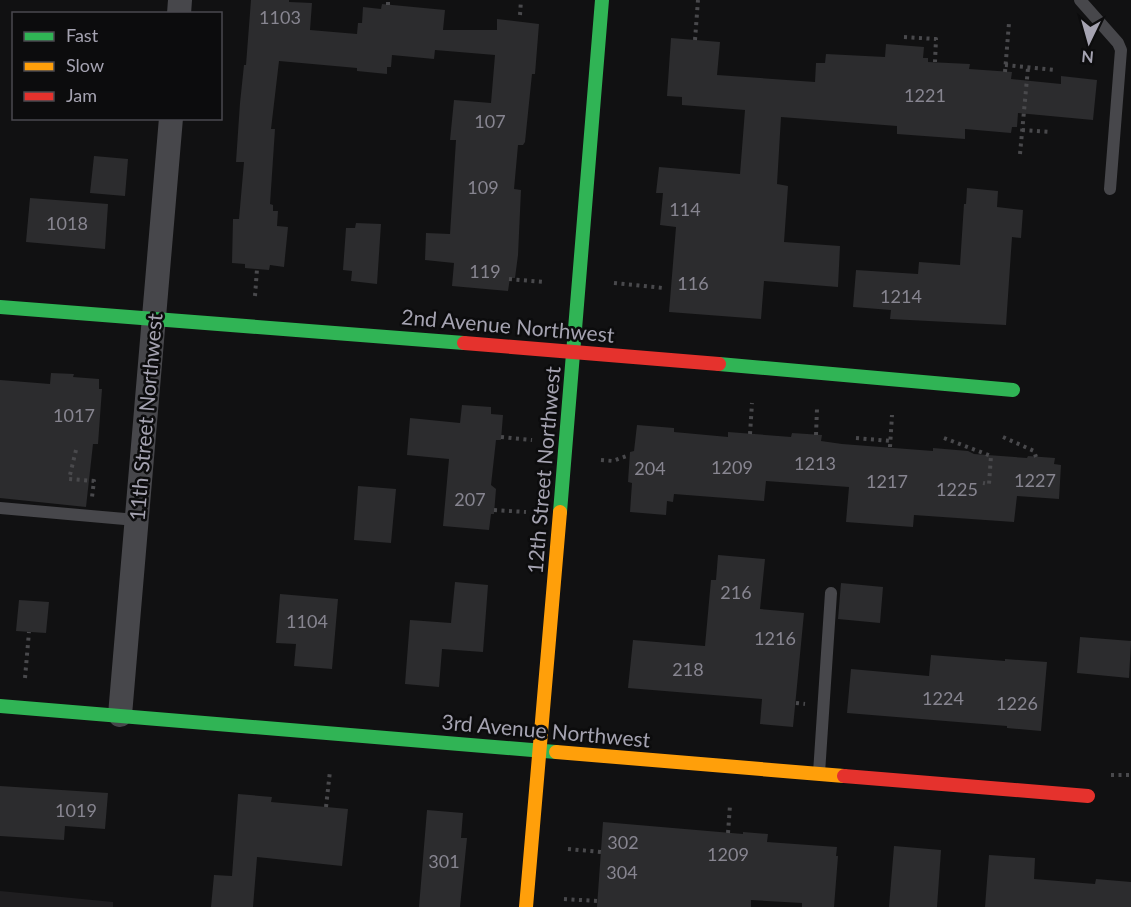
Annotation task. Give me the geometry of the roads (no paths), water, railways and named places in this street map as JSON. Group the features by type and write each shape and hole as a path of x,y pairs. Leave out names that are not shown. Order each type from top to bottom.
{"street":[{"name":"12th Street Northwest","path":"526,907 602,0"},
{"name":"11th Street Northwest","path":"120,715 171,120"},
{"name":"2nd Avenue Northwest","path":"0,307 574,351 1013,390"},
{"name":"3rd Avenue Northwest","path":"0,706 1088,796"}],"lane":[{"path":"1080,0 1118,43 1121,50 1110,189"},
{"path":"0,508 136,520"},
{"path":"819,774 831,593"}]}
